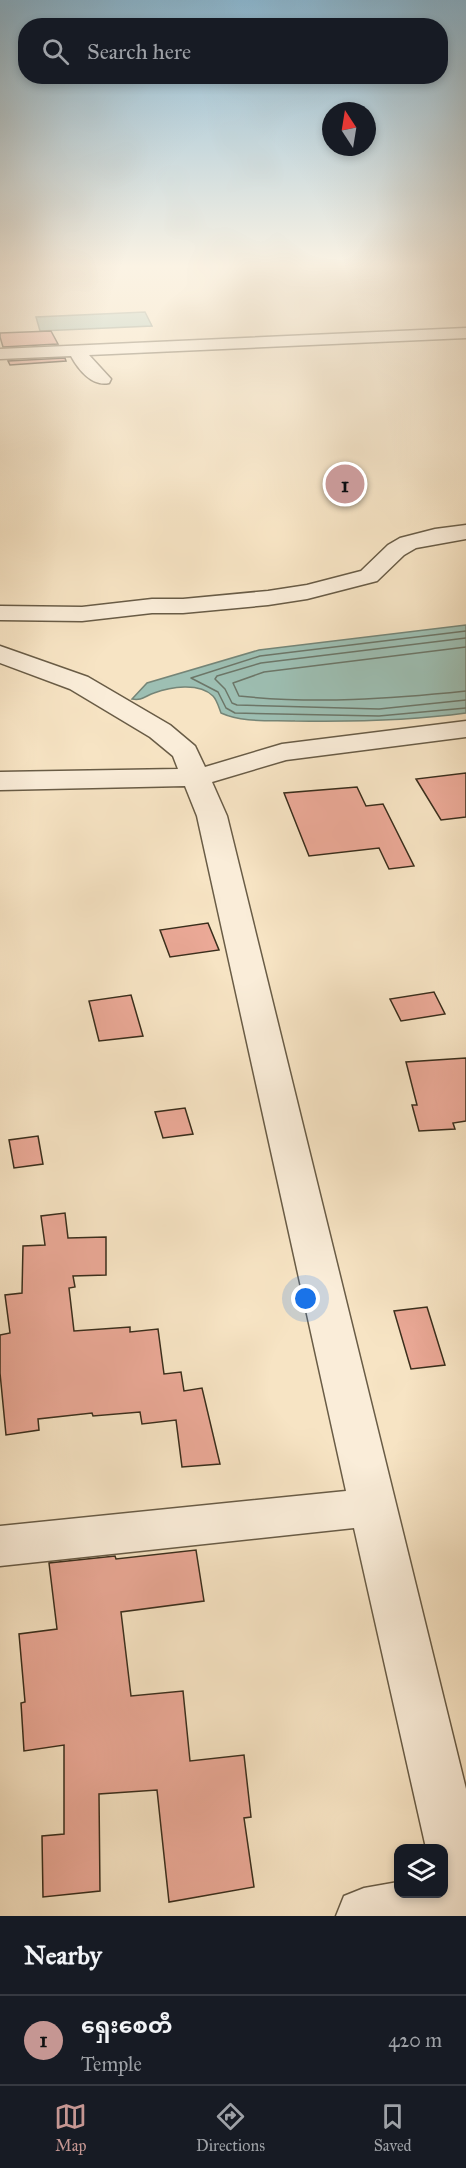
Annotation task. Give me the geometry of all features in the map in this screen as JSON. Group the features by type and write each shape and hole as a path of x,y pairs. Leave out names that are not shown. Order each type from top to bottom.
{"street":[{"path":"0,354 76,360 171,353"},
{"path":"76,360 102,379"},
{"path":"0,613 82,614 152,606 183,606 268,598 307,592 369,576 396,550 408,543 435,536 466,532"},
{"path":"0,654 79,683 160,731 185,752 218,840 243,956 466,1901 364,1916"},
{"path":"0,781 196,777 282,752 466,729"},
{"path":"0,1546 374,1507"}],"water":[{"path":"466,625 466,713 380,720 257,720 221,713 213,696 192,687 168,689 141,699 132,699 147,683 259,650"}],"building":[{"path":"65,358 66,361 10,365 8,361"},
{"path":"466,773 466,817 441,820 416,779"},
{"path":"357,787 366,806 383,804 414,866 389,869 379,848 309,856 284,793"},
{"path":"208,923 219,950 170,957 160,930"},
{"path":"434,992 445,1014 401,1021 390,999"},
{"path":"131,995 143,1036 99,1041 89,1001"},
{"path":"466,1058 466,1121 453,1123 455,1129 419,1131 412,1105 417,1105 406,1062"},
{"path":"185,1108 193,1134 163,1138 155,1112"},
{"path":"38,1136 43,1164 14,1168 9,1140"},
{"path":"65,1213 68,1238 106,1237 106,1275 73,1276 75,1287 69,1288 74,1331 130,1327 130,1332 158,1329 164,1374 181,1372 184,1391 202,1388 220,1464 182,1467 176,1420 142,1424 140,1412 93,1416 92,1413 38,1419 39,1430 6,1435 0,1373 0,1335 10,1333 5,1295 22,1293 23,1246 45,1245 41,1216"},
{"path":"427,1307 445,1365 411,1369 394,1311"},
{"path":"196,1550 204,1601 121,1612 131,1696 183,1691 190,1761 244,1755 251,1817 244,1818 254,1887 169,1902 157,1790 99,1794 100,1891 43,1897 42,1836 64,1834 64,1745 24,1751 21,1703 25,1702 19,1634 57,1629 49,1563 115,1556 116,1559"}],"place":[{"name":"ရှေးစေတီ","path":"345,484"}]}
